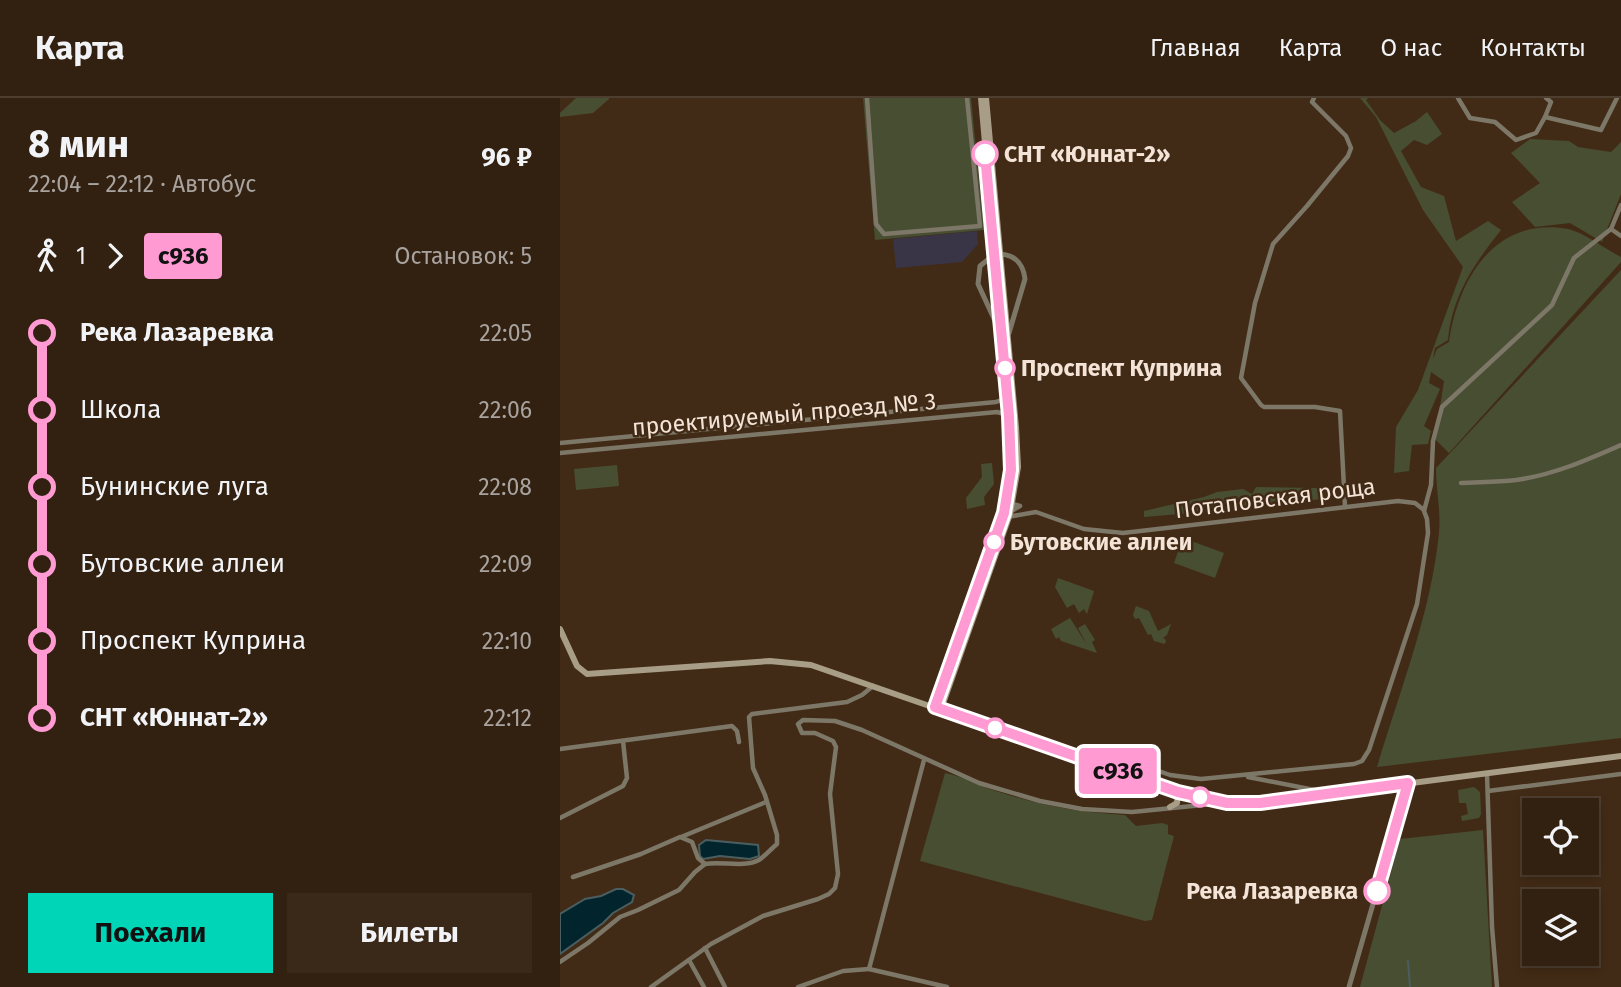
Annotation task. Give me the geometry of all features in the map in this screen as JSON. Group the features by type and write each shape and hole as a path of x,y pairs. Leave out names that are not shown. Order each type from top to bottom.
{"main road":[{"path":"981,98 998,254"},
{"path":"938,708 1017,481 1018,450 1005,336 986,98"},
{"path":"1005,336 1012,458 1010,502"},
{"path":"560,629 574,661 581,671 587,674 778,661 827,669 1178,792 1227,803 1260,803 1621,756"},
{"path":"1170,807 1177,803 1178,792"}],"street":[{"path":"867,98 876,225 884,234 980,226 967,98"},
{"path":"1314,98 1312,102 1346,136 1351,148 1340,166 1273,244 1255,303 1241,378 1264,407 1315,407 1340,411 1345,507"},
{"path":"1458,98 1470,118 1495,122 1516,140 1536,133 1551,102 1546,98"},
{"path":"1545,117 1601,131 1617,98"},
{"path":"1072,755 1100,759 1119,757 1179,777 1207,779 1354,764 1367,756 1414,618 1426,545 1428,524 1424,511 1430,497 1433,441 1442,407 1552,306 1574,258 1611,229 1621,205"},
{"path":"1611,229 1621,236"},
{"path":"998,254 1017,260 1024,271 1025,279 1005,336 978,284 980,266 998,254"},
{"name":"проектируемый проезд № 3","path":"560,443 996,402 1004,399 1007,392"},
{"name":"проектируемый проезд № 3","path":"560,453 997,412 1009,416"},
{"path":"1461,483 1516,480 1541,475 1570,467 1621,445"},
{"name":"Потаповская роща","path":"1010,502 1020,506 999,519 1036,512 1084,529 1124,533 1406,501 1415,503 1424,511"},
{"path":"560,962 620,917 680,890 705,864 748,864 760,860 777,844 777,835 752,760 750,716 847,702 856,699 873,686"},
{"path":"651,987 705,948 763,916 818,899 835,888 838,874 830,794 835,744 815,733 802,733 797,724 803,720 835,721 862,730 979,783 1050,803 1083,809 1132,812 1227,803"},
{"path":"560,748 732,726 737,731 738,743"},
{"path":"560,818 623,786 627,778 622,741"},
{"path":"869,969 924,760"},
{"path":"1275,772 1271,778 1275,782"},
{"path":"1487,774 1492,927 1497,987"},
{"path":"1488,791 1621,774"},
{"path":"1240,775 1318,792 1343,792"},
{"path":"1349,987 1408,783"},
{"path":"573,877 640,854 766,802"},
{"path":"680,837 692,842 698,858 705,864"},
{"path":"705,948 725,987"},
{"path":"689,960 704,987"},
{"path":"798,987 843,971 869,969 947,987"}],"shaded area":[{"path":"977,231 978,244 962,262 896,268 893,239"}],"green space":[{"path":"576,98 609,99 593,113 560,117 560,113"},
{"path":"863,98 971,98 984,230 875,240"},
{"path":"1360,98 1368,98 1366,100 1380,120 1394,133 1427,112 1442,134 1427,145 1414,140 1401,151 1421,187 1444,196 1456,241 1488,221 1501,230 1466,281 1454,309 1448,340 1435,348 1433,359 1437,349 1449,342 1461,296 1471,275 1501,242 1520,232 1542,228 1568,229 1588,237 1621,257 1621,262 1449,453 1435,439 1444,381 1431,372 1429,383 1440,389 1424,426 1431,431 1428,444 1412,445 1409,471 1394,473 1396,427 1418,390 1463,267 1423,210 1376,117"},
{"path":"1530,139 1569,141 1578,147 1611,152 1621,142 1621,194 1602,242 1570,223 1535,227 1512,202 1540,183 1511,153"},
{"path":"1621,270 1621,738 1377,767 1414,651 1435,563 1439,533 1436,468"},
{"path":"992,463 994,484 984,497 985,505 967,509 966,498 982,477 981,464"},
{"path":"617,465 619,486 576,490 574,469"},
{"path":"1256,487 1317,488 1321,499 1144,517 1144,511 1217,492 1243,489 1252,494"},
{"path":"1183,538 1224,553 1215,578 1174,563"},
{"path":"1058,578 1094,591 1087,614 1084,609 1079,613 1074,604 1067,608 1055,587"},
{"path":"1136,606 1149,611 1158,631 1171,624 1163,638 1166,640 1165,644 1154,641 1139,618 1135,619 1133,615"},
{"path":"1070,618 1087,645 1078,628 1085,624 1095,640 1092,642 1097,653 1061,641 1059,637 1056,639 1051,629"},
{"path":"945,773 1044,804 1125,815 1136,826 1162,823 1168,825 1168,834 1174,836 1152,920 1145,921 920,861"},
{"path":"1474,787 1480,792 1481,814 1479,818 1462,821 1461,816 1468,814 1466,803 1459,803 1458,790"},
{"path":"1483,830 1492,987 1360,987 1400,839"}],"water":[{"path":"706,840 758,845 759,856 750,859 720,856 703,859 699,845"},
{"path":"623,889 634,895 632,902 613,913 560,954 560,914 585,899"}],"waterway":[{"path":"1408,961 1410,987"}],"bus line":[{"name":"с936","path":"985,154 1012,447 1011,470 1004,513 935,707 1178,792 1227,803 1260,803 1408,783 1377,891"}],"place":[{"name":"СНТ «Юннат-2»","path":"985,154"},
{"name":"Проспект Куприна","path":"1005,368"},
{"name":"Бутовские аллеи","path":"994,542"},
{"name":"Река Лазаревка","path":"1377,891"}]}
